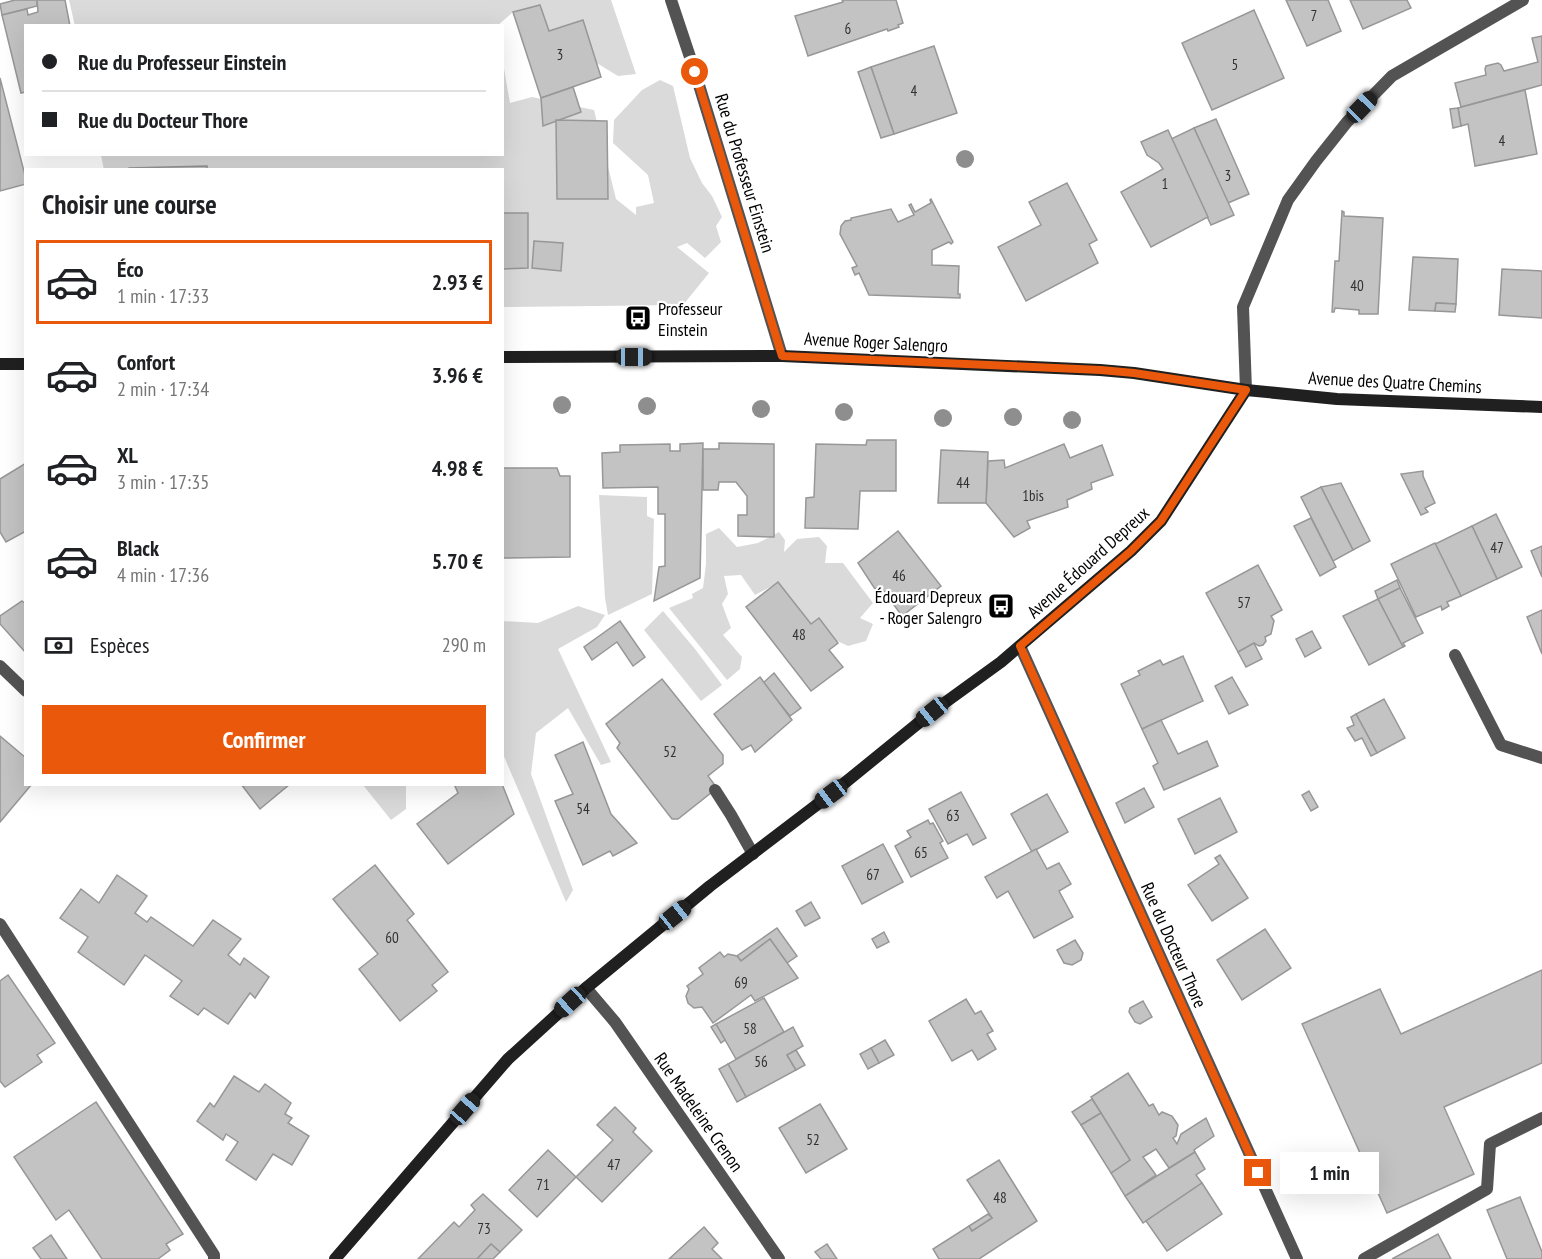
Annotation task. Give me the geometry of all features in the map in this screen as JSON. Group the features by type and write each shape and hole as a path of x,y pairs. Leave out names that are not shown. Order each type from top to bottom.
{"street":[{"name":"Rue du Professeur Einstein","path":"671,0 699,83 782,356"},
{"path":"1246,390 1244,308 1288,200 1295,190 1347,122 1392,76 1523,0"},
{"name":"Avenue Roger Salengro","path":"504,357 782,356 1101,370 1246,390"},
{"path":"0,364 24,364"},
{"name":"Avenue des Quatre Chemins","path":"1246,390 1337,399 1542,407"},
{"name":"Avenue Édouard Depreux","path":"334,1259 508,1059 586,987 710,886 831,794 932,712 1001,662 1131,551 1161,521 1246,390"},
{"name":"Rue du Docteur Thore","path":"1020,646 1297,1259"},
{"path":"1455,656 1501,745 1542,758"},
{"path":"0,666 24,689"},
{"path":"715,790 753,854"},
{"path":"0,924 214,1255 214,1259"},
{"name":"Rue Madeleine Crenon","path":"586,987 615,1022 779,1259"},
{"path":"1364,1259 1487,1189 1490,1143 1542,1118"}],"shaded area":[{"path":"69,0 611,0 636,74 618,76 513,12 499,24 75,24"},
{"path":"504,69 510,103 532,97 594,110 616,199 636,215 636,207 654,203 648,175 613,143 614,120 642,90 660,80 673,86 690,158 722,217 716,226 721,242 705,258 687,243 677,247 709,273 683,305 504,307 504,168 104,168 101,156 504,156"},
{"path":"599,495 647,497 647,516 654,519 652,594 608,615 605,598"},
{"path":"719,528 737,547 758,543 779,532 785,540 784,552 797,539 819,537 827,546 825,563 843,563 873,603 860,618 873,624 866,641 848,646 820,633 803,629 778,583 755,595 741,575 724,576 728,594 722,604 731,628 723,635 742,657 740,669 727,680 669,608 693,598 692,594 703,588 706,534"},
{"path":"578,606 605,615 597,627 558,649 611,762 601,765 568,708 536,733 531,774 573,890 566,902 504,756 504,621 538,623"},
{"path":"663,611 722,685 701,701 644,630"},
{"path":"364,786 406,786 406,809 391,820"}],"building":[{"path":"15,0 37,0 37,6 2,15 0,4"},
{"path":"37,0 65,0 70,24 24,24 24,92 21,93 2,15 27,9 28,15 38,12"},
{"path":"842,0 896,0 903,23 888,31 887,29 808,56 795,16 843,2"},
{"path":"1286,0 1328,0 1341,31 1307,46"},
{"path":"1350,0 1407,0 1411,8 1363,29"},
{"path":"540,5 549,31 583,20 601,77 541,98 513,12"},
{"path":"1254,10 1284,78 1212,110 1182,43"},
{"path":"1542,36 1542,85 1461,107 1455,83 1486,75 1486,66 1498,63 1504,71 1538,62 1532,38"},
{"path":"934,46 957,113 894,134 871,67"},
{"path":"871,67 894,134 881,138 858,72"},
{"path":"0,78 24,171 24,185 0,191"},
{"path":"573,87 581,112 543,126 541,98"},
{"path":"1525,90 1537,154 1475,166 1468,124 1461,126 1458,108"},
{"path":"1458,108 1461,126 1453,128 1450,109"},
{"path":"1216,119 1249,194 1228,203 1194,128"},
{"path":"556,120 607,121 608,199 557,199"},
{"path":"1194,128 1234,215 1211,225 1171,139"},
{"path":"1168,130 1208,217 1151,247 1121,192 1163,169 1159,163 1147,155 1141,142"},
{"path":"207,166 207,168 129,168"},
{"path":"1067,183 1097,240 1089,244 1098,263 1026,301 998,247 1041,225 1029,202"},
{"path":"931,199 953,242 932,250 932,265 959,266 958,294 960,298 869,295 859,273 855,275 852,268 857,266 840,234 841,226 851,218 891,209 898,222 914,215 909,205 911,204 915,212 931,203"},
{"path":"1342,211 1344,216 1383,218 1378,314 1359,314 1359,310 1335,308 1332,312 1335,261 1339,261"},
{"path":"504,213 528,213 528,268 504,269"},
{"path":"534,241 563,243 561,271 532,268"},
{"path":"1413,257 1458,259 1456,304 1436,303 1435,311 1409,310"},
{"path":"1502,269 1542,271 1542,318 1499,315"},
{"path":"1436,303 1456,304 1455,312 1435,311"},
{"path":"867,440 896,440 896,491 860,491 858,529 805,528 806,498 814,497 816,444 866,445"},
{"path":"703,443 700,578 654,601 659,567 665,566 665,514 658,514 658,487 603,488 602,453 620,452 620,445 670,444 670,451 680,451 680,444"},
{"path":"719,443 774,444 774,537 738,536 738,515 747,515 747,496 736,482 719,482 718,490 703,490 703,449 719,449"},
{"path":"1064,444 1070,458 1102,445 1113,475 1091,483 1092,489 1067,500 1068,507 1027,521 1030,528 1014,537 986,503 988,461 1004,460 1005,468"},
{"path":"941,450 988,452 986,503 938,503"},
{"path":"24,464 24,532 6,542 0,532 0,479"},
{"path":"504,468 557,468 560,476 570,476 570,557 504,558"},
{"path":"1423,471 1435,503 1425,508 1428,512 1421,515 1401,474"},
{"path":"1341,483 1370,541 1353,550 1321,487"},
{"path":"1321,487 1353,550 1333,561 1301,497"},
{"path":"1496,514 1522,567 1497,579 1472,526"},
{"path":"1311,518 1336,567 1320,576 1294,526"},
{"path":"1472,526 1497,579 1461,596 1435,544"},
{"path":"898,531 941,586 902,616 880,586 875,589 858,563"},
{"path":"1435,543 1461,596 1447,602 1449,606 1442,610 1441,606 1416,617 1391,564"},
{"path":"1542,546 1542,577 1531,551"},
{"path":"1258,565 1282,610 1271,616 1274,621 1271,634 1265,637 1266,641 1263,645 1259,646 1254,643 1238,652 1206,593"},
{"path":"1397,580 1400,588 1378,599 1375,591"},
{"path":"778,582 811,624 819,618 838,643 829,650 843,667 811,691 746,607"},
{"path":"1400,588 1423,633 1403,643 1405,646 1403,647 1378,599"},
{"path":"1378,599 1403,647 1369,665 1343,616"},
{"path":"22,601 24,602 24,651 0,624 0,616"},
{"path":"1542,610 1542,654 1527,617"},
{"path":"620,621 645,657 633,666 617,642 592,660 584,647"},
{"path":"1312,631 1321,648 1305,657 1296,639"},
{"path":"1254,643 1262,659 1246,667 1238,652"},
{"path":"1183,656 1203,701 1142,729 1121,684 1140,675 1138,671 1160,660 1163,665"},
{"path":"774,673 801,708 790,716 763,683"},
{"path":"760,677 792,720 755,752 751,745 742,750 714,714"},
{"path":"1232,677 1248,705 1229,714 1215,686"},
{"path":"662,679 723,755 723,764 708,776 717,788 678,819 672,819 617,748 620,743 606,724"},
{"path":"1384,699 1405,738 1377,753 1356,714"},
{"path":"1356,714 1377,753 1371,756 1362,738 1355,741 1347,728 1354,725 1351,717"},
{"path":"1161,720 1178,754 1207,741 1218,766 1164,790 1153,766 1158,763 1142,729"},
{"path":"0,736 24,756 24,786 30,786 0,822"},
{"path":"583,742 611,814 637,843 613,856 610,851 583,865 555,801 573,794 555,755"},
{"path":"243,786 288,786 260,809"},
{"path":"455,786 503,786 514,814 448,864 417,824 458,793"},
{"path":"1144,788 1154,807 1125,823 1116,803"},
{"path":"1309,791 1318,807 1311,811 1302,795"},
{"path":"961,792 986,838 973,845 967,834 948,844 929,809"},
{"path":"1047,794 1068,832 1032,852 1011,814"},
{"path":"1220,798 1237,832 1195,854 1178,819"},
{"path":"928,820 930,824 933,823 943,841 940,843 948,858 911,877 895,846 911,837 907,831"},
{"path":"883,844 903,882 862,904 842,866"},
{"path":"1036,849 1047,869 1059,863 1071,884 1059,891 1073,917 1034,938 1008,891 997,898 985,877"},
{"path":"1220,855 1248,898 1212,921 1188,885 1219,864 1215,858"},
{"path":"375,865 414,914 407,920 448,972 432,985 437,991 400,1021 359,969 378,954 333,899"},
{"path":"117,875 147,896 135,913 147,922 151,917 193,946 213,920 241,939 228,955 240,965 244,958 269,977 255,998 250,993 228,1024 204,1008 198,1015 170,996 182,981 145,955 124,985 78,952 88,937 60,918 81,889 99,903"},
{"path":"811,902 820,918 805,926 796,911"},
{"path":"777,928 797,956 787,963 770,939 741,961 737,956"},
{"path":"1265,929 1291,968 1242,1000 1217,960"},
{"path":"884,932 889,942 877,948 872,939"},
{"path":"770,939 798,978 755,1001 751,995 713,1023 702,1007 694,1008 688,1003 686,996 689,989 687,986 703,974 699,968 720,952 724,957 728,954 737,956 741,961"},
{"path":"1075,940 1083,953 1081,960 1072,965 1064,963 1057,950"},
{"path":"1542,970 1542,1063 1444,1107 1474,1174 1387,1213 1302,1024 1380,989 1401,1034"},
{"path":"8,975 55,1043 37,1055 42,1062 5,1087 0,1081 0,981"},
{"path":"764,998 784,1032 736,1059 716,1024"},
{"path":"966,999 975,1014 981,1011 993,1031 987,1034 996,1049 978,1060 972,1050 952,1061 929,1021"},
{"path":"1143,1001 1152,1017 1140,1024 1135,1022 1129,1012 1130,1008"},
{"path":"716,1024 725,1040 721,1043 711,1027"},
{"path":"793,1027 803,1046 787,1055 796,1070 746,1097 728,1064"},
{"path":"885,1040 894,1055 879,1063 871,1048"},
{"path":"871,1048 879,1063 868,1069 860,1054"},
{"path":"796,1050 805,1065 796,1070 787,1055"},
{"path":"728,1064 746,1097 737,1102 719,1069"},
{"path":"1128,1073 1149,1106 1153,1104 1159,1115 1162,1112 1172,1116 1178,1125 1176,1136 1173,1138 1177,1144 1181,1134 1206,1118 1214,1136 1194,1150 1195,1152 1169,1168 1156,1149 1143,1157 1156,1175 1125,1196 1111,1173 1130,1160 1091,1097"},
{"path":"234,1076 259,1092 265,1084 291,1103 285,1114 292,1118 288,1123 309,1136 292,1165 273,1154 256,1180 226,1160 238,1142 226,1134 223,1140 197,1121 210,1103 214,1107"},
{"path":"1092,1099 1101,1113 1081,1125 1072,1112"},
{"path":"96,1102 183,1234 166,1244 170,1250 158,1259 102,1259 69,1210 56,1220 14,1157"},
{"path":"820,1104 847,1149 806,1173 779,1128"},
{"path":"615,1107 636,1128 633,1132 652,1151 602,1202 576,1177 613,1140 597,1125"},
{"path":"1101,1113 1130,1160 1111,1173 1081,1125"},
{"path":"548,1150 576,1177 537,1217 509,1190"},
{"path":"1195,1152 1205,1169 1196,1175 1202,1183 1143,1223 1125,1196"},
{"path":"999,1160 1037,1221 979,1259 939,1259 933,1249 969,1226 972,1231 992,1218 967,1180"},
{"path":"1202,1183 1222,1214 1167,1251 1146,1221"},
{"path":"483,1194 522,1230 500,1252 491,1244 477,1259 418,1259 454,1222 459,1227 475,1210 471,1205"},
{"path":"1520,1197 1542,1252 1542,1259 1507,1259 1487,1210"},
{"path":"988,1214 992,1218 972,1231 969,1226"},
{"path":"704,1227 718,1243 712,1249 722,1259 669,1259"},
{"path":"1438,1234 1451,1259 1392,1259"},
{"path":"51,1235 67,1259 41,1259 33,1248"},
{"path":"491,1244 500,1252 493,1259 477,1259"},
{"path":"827,1244 837,1259 821,1259 815,1252"}],"place":[{"name":"Professeur Einstein","path":"638,318"},
{"name":"Édouard Depreux - Roger Salengro","path":"1001,606"}],"route":[{"path":"695,72 782,356 1101,370 1246,390 1161,521 1060,614 1020,646 1258,1173"}]}
